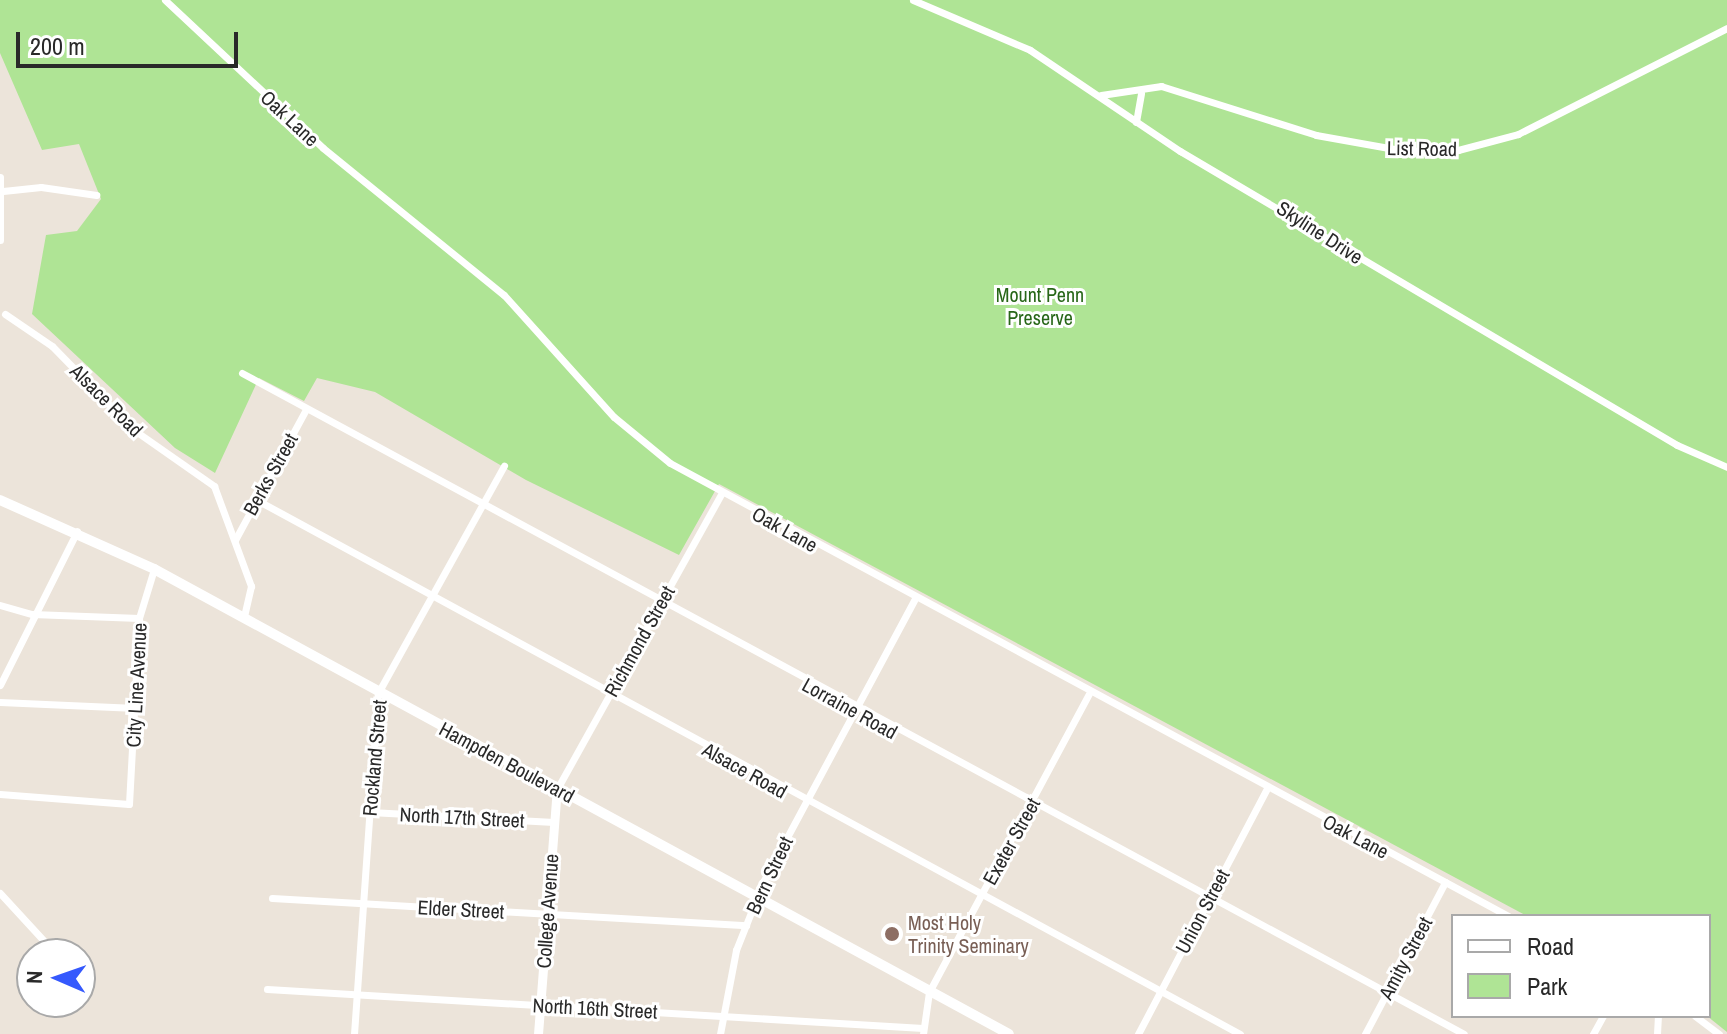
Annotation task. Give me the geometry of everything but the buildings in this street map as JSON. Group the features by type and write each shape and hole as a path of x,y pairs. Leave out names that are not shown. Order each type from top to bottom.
{"main road":[{"name":"Hampden Boulevard","path":"0,500 77,531 154,569 755,901 1009,1034"}],"street":[{"name":"Oak Lane","path":"165,0 323,148 504,295 628,430 721,494 1504,914"},
{"name":"Skyline Drive","path":"913,0 1030,50 1136,122 1638,421 1727,467"},
{"name":"List Road","path":"1099,95 1141,93 1169,87 1316,135 1406,151 1458,150 1518,134 1727,28"},
{"path":"1136,122 1141,93"},
{"path":"0,177 3,191 0,240"},
{"path":"3,191 41,187 96,195"},
{"name":"Alsace Road","path":"2,312 52,346 134,430 203,473 235,540 251,586 244,617"},
{"name":"Lorraine Road","path":"242,373 853,710 1464,1034"},
{"name":"Berks Street","path":"235,540 306,409"},
{"name":"Rockland Street","path":"354,1034 378,693 504,466"},
{"name":"Richmond Street","path":"557,789 721,494"},
{"name":"Alsace Road","path":"255,499 805,803 1240,1034"},
{"path":"0,685 32,614 77,531"},
{"name":"City Line Avenue","path":"0,794 129,804 139,618 154,569"},
{"name":"Bern Street","path":"720,1034 722,1015 755,901 853,710 914,600"},
{"path":"0,605 32,614 139,618"},
{"name":"Exeter Street","path":"923,1031 929,992 1089,694"},
{"path":"0,702 136,708"},
{"name":"Union Street","path":"1138,1034 1267,788"},
{"name":"College Avenue","path":"538,1034 557,789"},
{"name":"North 17th Street","path":"370,812 554,822"},
{"name":"Amity Street","path":"1365,1034 1445,882"},
{"path":"0,893 41,938"},
{"name":"Elder Street","path":"272,898 746,925"},
{"name":"North 16th Street","path":"267,989 722,1015 923,1031"},
{"path":"1698,1018 1719,1034"}],"green space":[{"name":"Mount Penn Preserve","path":"0,0 1727,0 1727,1032 1710,1018 1711,914 1523,914 719,484 679,555 526,480 375,392 317,378 304,401 259,378 215,473 175,448 32,314 46,235 77,231 101,199 79,144 42,150 0,53"}],"place":[{"name":"Most Holy Trinity Seminary","path":"892,934"}]}
